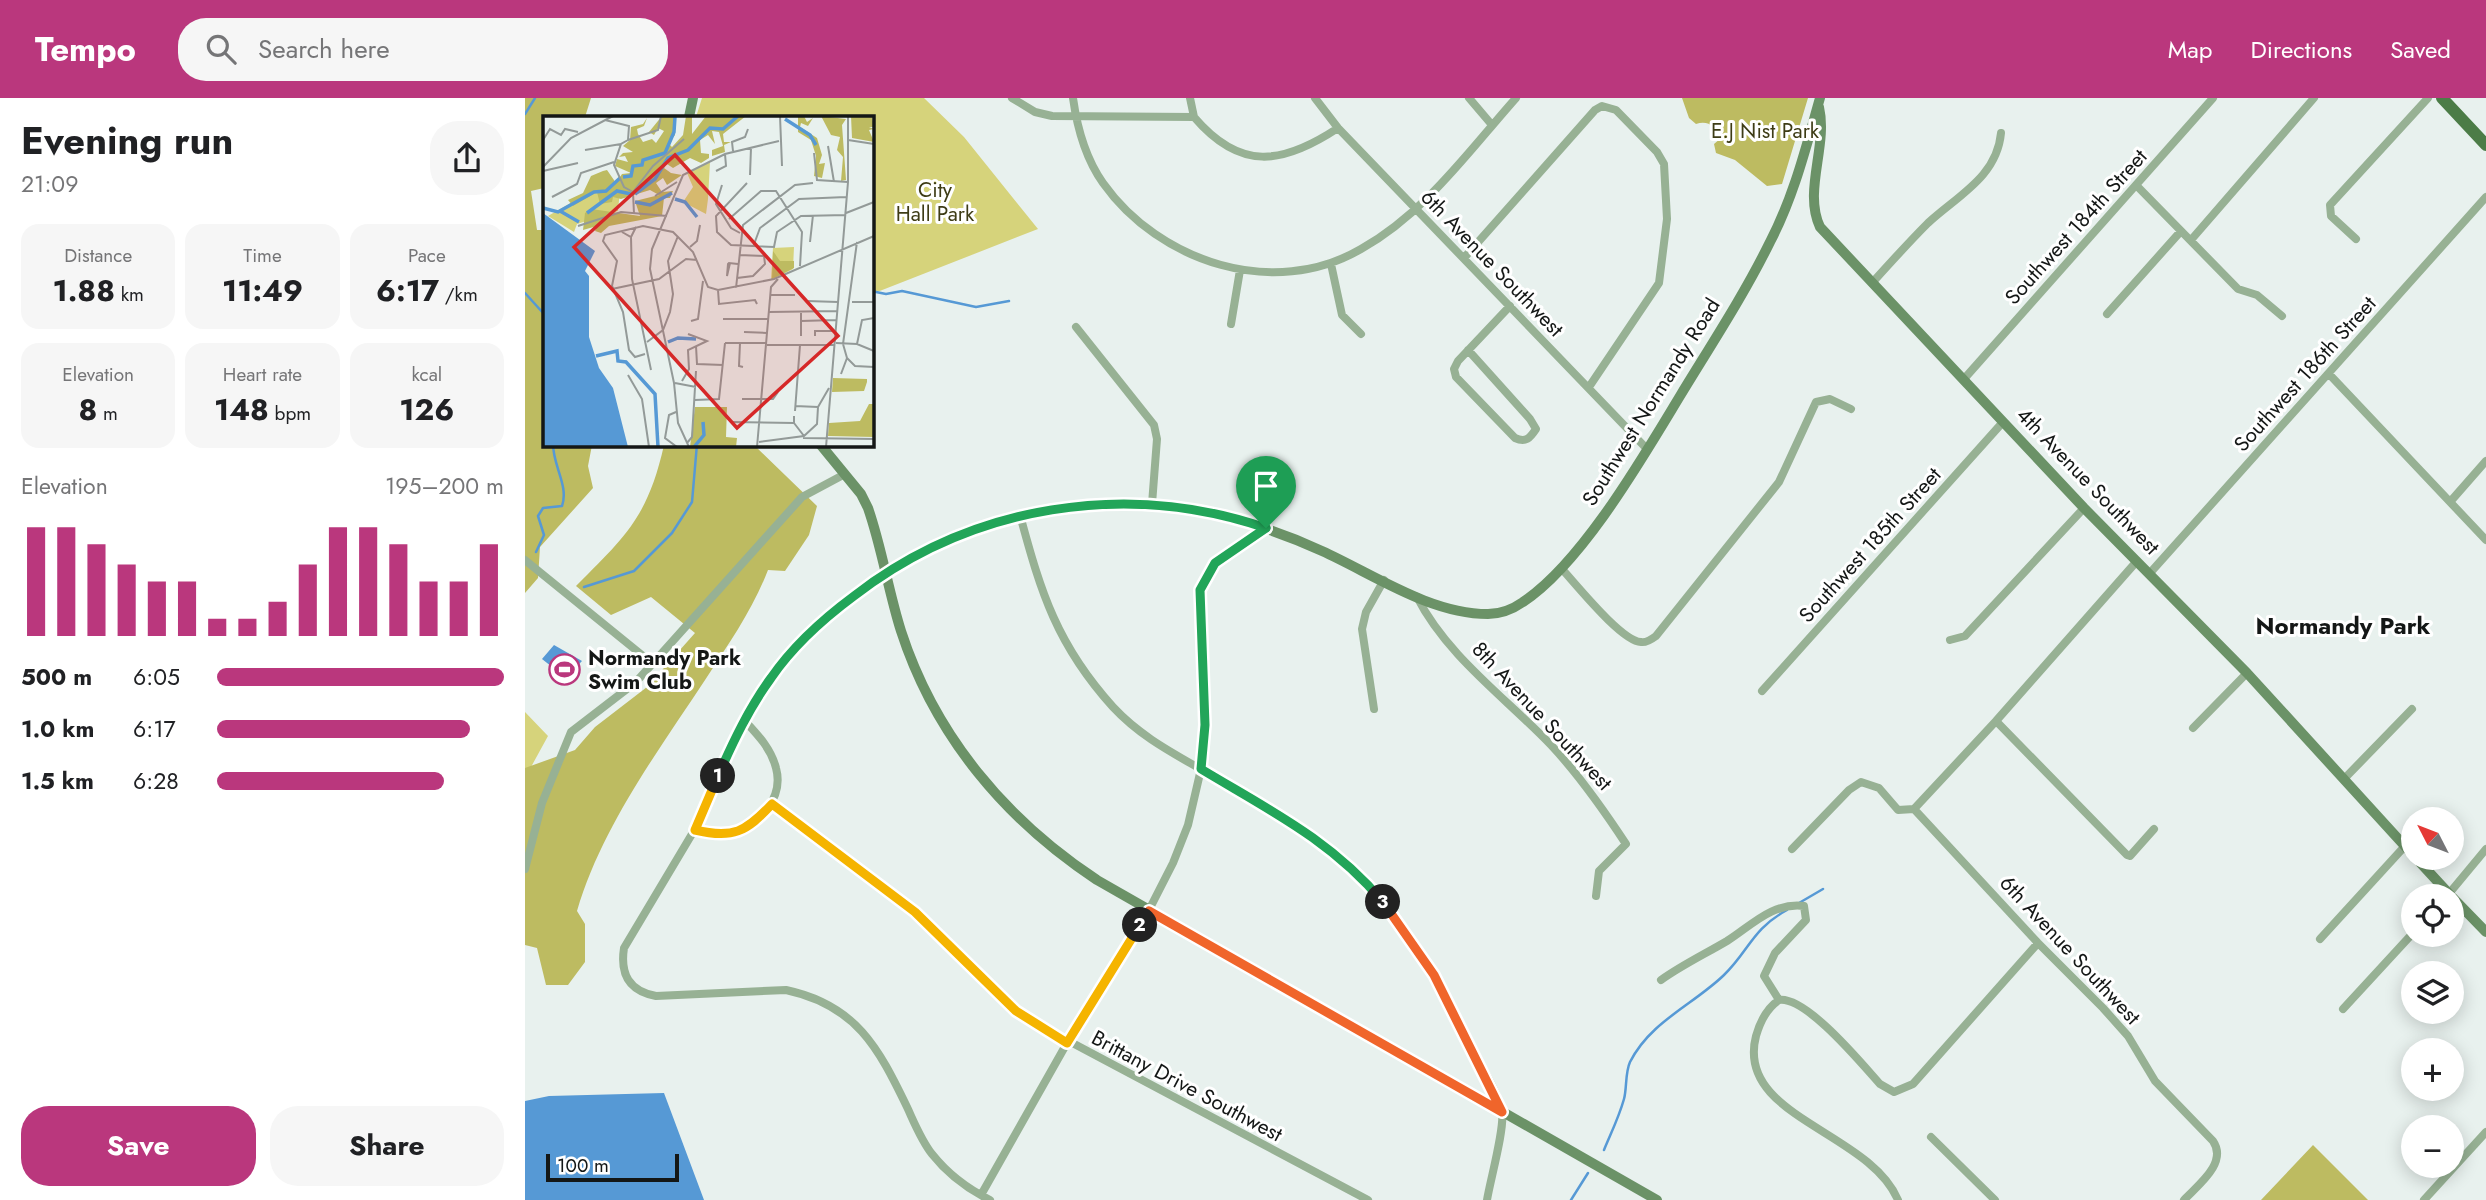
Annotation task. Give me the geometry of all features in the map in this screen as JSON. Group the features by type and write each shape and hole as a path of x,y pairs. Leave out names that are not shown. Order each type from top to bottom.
{"main road":[{"path":"2442,98 2486,145"}],"street":[{"path":"689,116 693,98"},
{"path":"1012,98 1034,112 1076,117 1194,117"},
{"path":"1073,98 1088,155 1102,182 1137,221 1157,237 1182,251 1240,270 1277,272 1331,264 1360,250 1418,210 1516,98"},
{"path":"1190,98 1194,117 1212,138 1228,148 1263,157 1288,155 1307,148 1338,128"},
{"name":"6th Avenue Southwest","path":"1315,98 1338,128 1647,449"},
{"path":"1469,98 1492,125"},
{"name":"Southwest 184th Street","path":"1964,379 2213,98"},
{"path":"2190,240 2314,98"},
{"path":"2356,239 2331,216 2330,205 2428,98"},
{"name":"4th Avenue Southwest","path":"1819,101 1822,139 1815,216 1828,236 2084,508 2247,673 2401,842"},
{"name":"Southwest Normandy Road","path":"885,572 928,547 1020,514 1077,506 1152,504 1233,517 1266,528 1416,596 1477,612 1506,611 1523,603 1561,568 1604,513 1647,449 1772,240 1798,176 1819,101"},
{"path":"1464,258 1595,110 1608,105 1616,110 1657,152 1664,164 1667,219 1659,283 1589,387"},
{"path":"1872,283 1929,222 1972,188 1994,161 2001,133"},
{"path":"2136,185 2238,289 2257,295 2282,316"},
{"name":"Southwest 186th Street","path":"2150,573 2486,197"},
{"path":"2107,314 2181,231"},
{"path":"1331,264 1342,314 1361,334"},
{"path":"1231,324 1240,270"},
{"path":"1468,350 1530,419 1536,429 1529,438 1521,441 1515,438 1456,377 1454,369 1458,360 1510,306"},
{"path":"1076,327 1154,425 1157,439 1152,504"},
{"path":"2329,374 2486,540"},
{"path":"1561,568 1625,635 1641,642 1656,636 1779,482 1816,402 1831,399 1851,409"},
{"name":"Southwest 185th Street","path":"1762,691 2003,422"},
{"path":"822,446 868,508 901,631 930,701 955,744 979,776 1014,814 1065,859 1149,911 1657,1200"},
{"path":"2450,502 2486,461"},
{"path":"525,869 542,803 571,732 636,682 787,511 802,497 845,474"},
{"path":"1950,640 1965,636 2084,508"},
{"path":"1020,514 1041,593 1059,632 1089,678 1141,734 1303,830 1359,874 1389,910 1434,975 1502,1112 1487,1200"},
{"path":"981,1195 1067,1043 1149,911 1188,825 1201,769 1205,725 1200,590 1215,563 1266,528"},
{"path":"525,560 653,664"},
{"path":"1792,849 1849,790 1861,782 1879,788 1898,810 1914,809 2137,562"},
{"path":"885,572 828,615 771,676 744,719 695,830 624,948 623,970 636,990 656,996 786,990 806,994 845,1014 868,1037 885,1061 930,1152 949,1172 990,1200"},
{"path":"1374,709 1361,629 1366,612 1384,580"},
{"name":"8th Avenue Southwest","path":"1416,596 1425,613 1482,678 1551,745 1589,789 1626,844 1599,871 1596,896"},
{"path":"2193,728 2247,673"},
{"path":"2344,779 2412,709"},
{"path":"695,830 718,835 731,834 745,829 772,804 777,771 772,754 744,719"},
{"path":"1996,721 2127,855 2130,856 2154,829"},
{"name":"Brittany Drive Southwest","path":"772,804 915,912 1016,1011 1067,1043 1368,1200"},
{"name":"6th Avenue Southwest","path":"1914,809 2128,1036 2155,1081 2213,1141 2218,1153 2215,1166 2184,1200"},
{"path":"2459,884 2486,849"},
{"path":"2320,939 2401,850"},
{"name":"4th Avenue Southwest","path":"2427,870 2439,884"},
{"path":"1661,980 1731,939 1759,918 1792,905 1804,906 1806,920 1767,965 1764,976 1779,1000"},
{"name":"4th Avenue Southwest","path":"2464,910 2486,932"},
{"path":"1898,1200 1878,1170 1856,1150 1783,1106 1764,1085 1754,1060 1755,1040 1765,1016 1779,1000 1793,1000 1808,1011 1880,1084 1894,1092 1913,1084 2038,943"},
{"path":"2343,1009 2401,946"},
{"path":"2424,1200 2486,1132"},
{"path":"1931,1137 1995,1200"}],"green space":[{"path":"525,98 591,98 585,116 543,116 543,188 531,191 537,230 543,230 543,446 592,446 588,466 593,488 540,547 538,578 525,593"},
{"name":"City Hall Park","path":"702,98 924,98 964,137 1038,229 873,294 873,116 696,116"},
{"name":"E.J Nist Park","path":"1682,98 1808,98 1782,184 1767,186 1735,160 1716,153 1714,144 1721,138 1719,134 1711,125 1696,124 1689,118"},
{"path":"664,446 755,446 817,506 809,535 785,571 768,570 741,625 616,819 601,849 577,911 585,924 585,962 568,985 546,985 537,948 525,945 525,768 575,750 595,727 647,687 695,633 651,597 611,615 576,586 633,523 651,490"},
{"path":"525,712 548,736 525,778"},
{"path":"2313,1145 2368,1200 2261,1200"}],"water":[{"name":"Normandy Park Swim Club","path":"554,645 582,661 566,678 542,659"},
{"path":"664,1093 704,1200 525,1200 525,1101 549,1096"}],"waterway":[{"path":"525,114 535,98"},
{"path":"873,291 886,294 902,291 976,307 1009,301"},
{"path":"525,293 543,313"},
{"path":"536,552 544,535 538,516 543,508 562,506 564,498 553,446"},
{"path":"584,587 634,571 672,533 692,502 697,446"},
{"path":"1799,903 1823,889"},
{"path":"1604,1150 1624,1099 1628,1066 1639,1048 1661,1024 1724,975 1758,933 1787,910"},
{"path":"1571,1200 1588,1173"}],"place":[{"name":"Normandy Park Swim Club","path":"565,670"}],"district":[{"name":"Normandy Park","path":"2343,625"}],"route":[{"path":"1120,503 1196,510 1233,517 1266,528 1215,563 1200,590 1199,620 1205,725 1201,769 1303,830 1335,852 1359,874 1389,910 1434,975 1502,1112 1149,911 1067,1043 1016,1011 988,987 938,933 890,890 772,804 745,829 731,834 718,835 695,830 744,719 771,676 828,615 885,572 928,547 1020,514 1120,503"}]}
